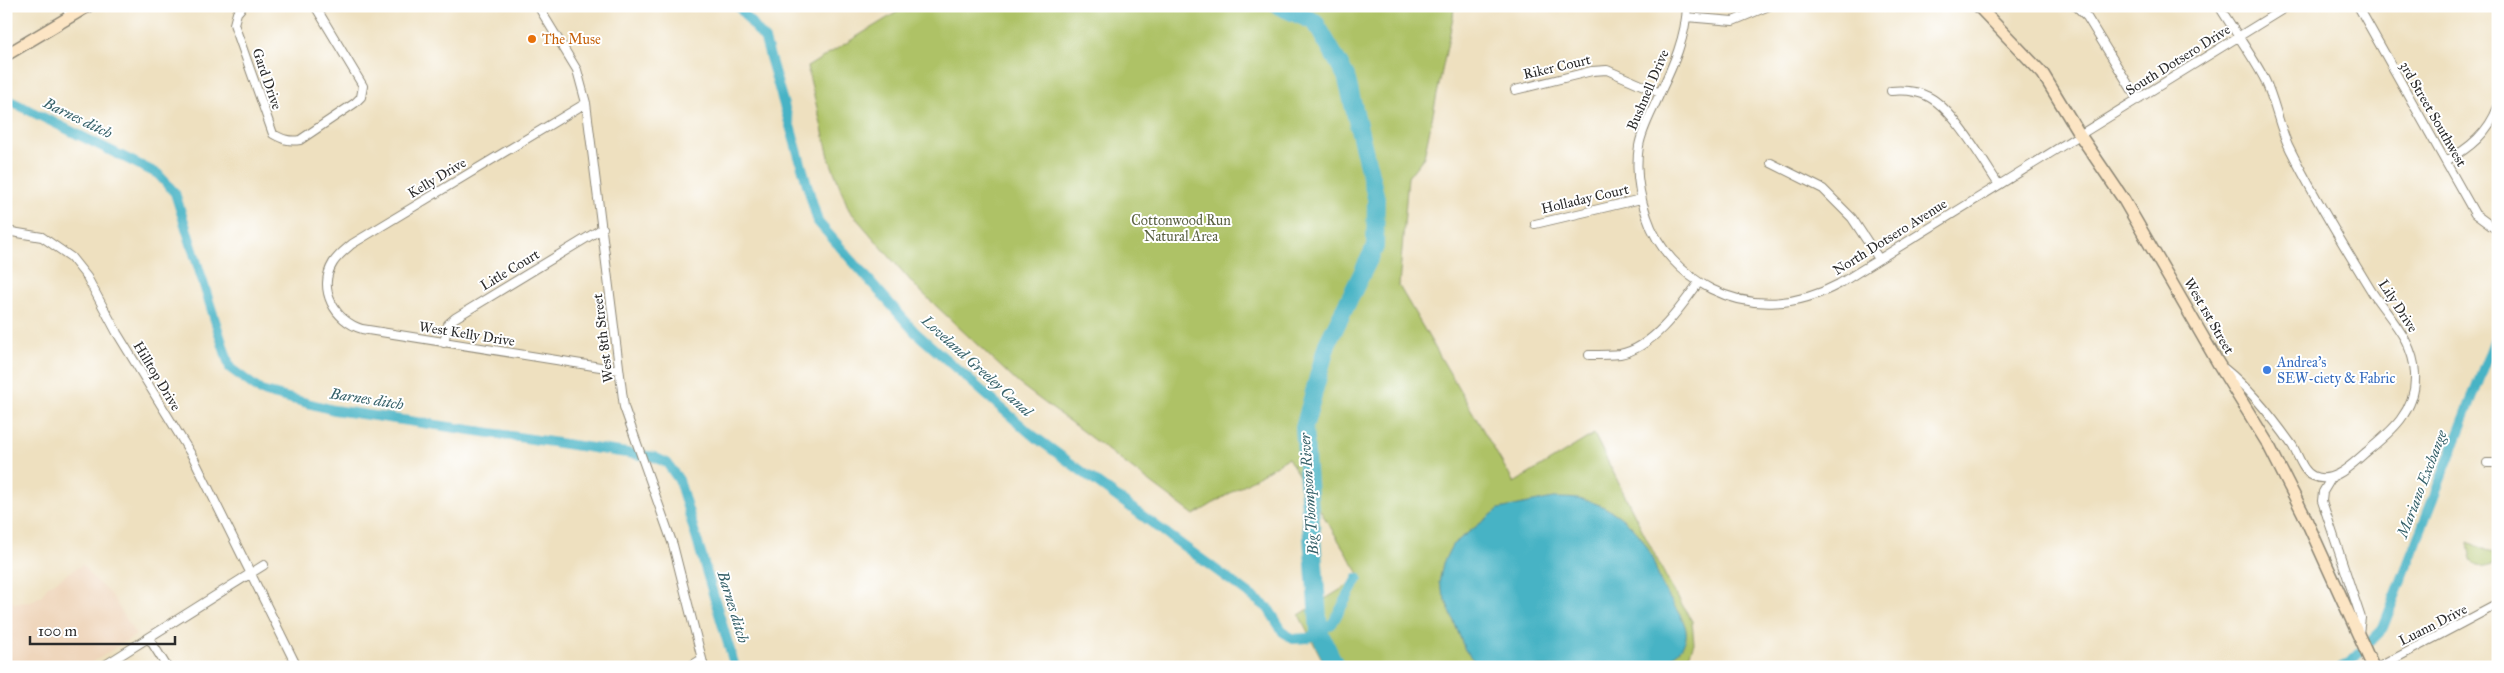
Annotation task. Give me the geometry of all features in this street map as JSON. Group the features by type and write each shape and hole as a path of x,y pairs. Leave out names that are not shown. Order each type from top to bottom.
{"main road":[{"path":"6,55 88,6"},
{"name":"West 1st Street","path":"1978,6 2043,74 2080,135 2124,200 2218,363 2268,444 2373,667"}],"street":[{"path":"64,6 71,17"},
{"name":"Gard Drive","path":"243,6 237,13 234,24 273,134 287,140 300,140 361,97 363,86 316,6"},
{"name":"West 8th Street","path":"538,6 577,70 586,103 624,407 673,545 703,663"},
{"name":"Bushnell Drive","path":"1687,6 1680,45 1639,145 1638,188 1651,230 1676,264 1699,282"},
{"path":"1686,17 1733,22 1769,6"},
{"path":"2076,6 2086,17 2138,100"},
{"name":"Lily Drive","path":"2219,6 2264,80 2291,153 2372,292 2405,339 2414,362 2415,380 2413,397 2402,420 2350,466 2332,477"},
{"name":"South Dotsero Drive","path":"2080,135 2288,6"},
{"name":"3rd Street Southwest","path":"2358,6 2475,214 2494,228"},
{"name":"Riker Court","path":"1515,90 1592,71 1607,70 1660,93"},
{"path":"1891,91 1904,90 1930,97 1954,120 1969,139 1999,185"},
{"name":"Kelly Drive","path":"329,294 327,283 332,264 352,244 586,103"},
{"path":"2446,161 2481,136 2493,121 2498,107"},
{"name":"North Dotsero Avenue","path":"1699,282 1718,292 1747,301 1776,304 1796,301 1828,290 2080,135"},
{"path":"1771,163 1823,189 1852,218 1879,259"},
{"name":"Holladay Court","path":"1535,224 1641,199"},
{"name":"Litle Court","path":"444,343 448,324 454,318 603,228"},
{"name":"Hilltop Drive","path":"6,231 42,237 71,257 82,270 117,333 194,459 297,667"},
{"path":"1589,355 1621,354 1647,340 1675,315 1699,282"},
{"name":"West Kelly Drive","path":"329,294 337,312 345,320 357,327 444,343 619,370"},
{"path":"2218,363 2242,383 2292,445 2307,472 2314,476 2332,477 2323,492 2322,501 2361,618 2359,635"},
{"path":"2487,463 2498,463"},
{"path":"102,667 264,565"},
{"name":"Luann Drive","path":"2379,667 2498,604"},
{"path":"149,638 166,667"},
{"path":"689,667 703,663"}],"shaded area":[{"path":"83,564 90,575 112,596 136,635 85,667 6,667 6,595 14,603 31,602 42,595 47,587"}],"green space":[{"name":"Cottonwood Run Natural Area","path":"907,6 1454,6 1424,157 1408,177 1399,286 1514,483 1594,434 1669,583 1692,621 1694,643 1690,654 1677,667 1326,667 1299,615 1361,577 1288,458 1194,515 1018,383 915,286 849,210 830,161 807,67"},
{"path":"2468,542 2494,554 2498,562 2483,566 2475,565 2470,557"}],"water":[{"path":"1553,498 1584,500 1604,507 1631,526 1645,544 1662,585 1686,630 1686,638 1682,647 1660,667 1479,667 1465,650 1439,583 1443,563 1452,545 1499,509"}],"waterway":[{"name":"Loveland Greeley Canal","path":"738,6 765,40 818,222 915,332 1031,434 1268,608 1283,632 1293,639 1308,638 1332,624 1358,578"},
{"name":"Big Thompson River","path":"1279,6 1315,22 1346,76 1376,198 1375,247 1327,344 1304,428 1319,632 1336,667"},
{"name":"Barnes ditch","path":"6,99 158,174 175,193 230,368 261,391 334,410 654,457 667,463 679,480 735,667"},
{"name":"Mariano Exchange","path":"2369,643 2382,630 2498,331"},
{"name":"Mariano Exchange","path":"2341,667 2348,664 2360,652"}],"place":[{"name":"The Muse","path":"532,39"},
{"name":"Andrea's SEW-ciety & Fabric","path":"2267,370"}]}
